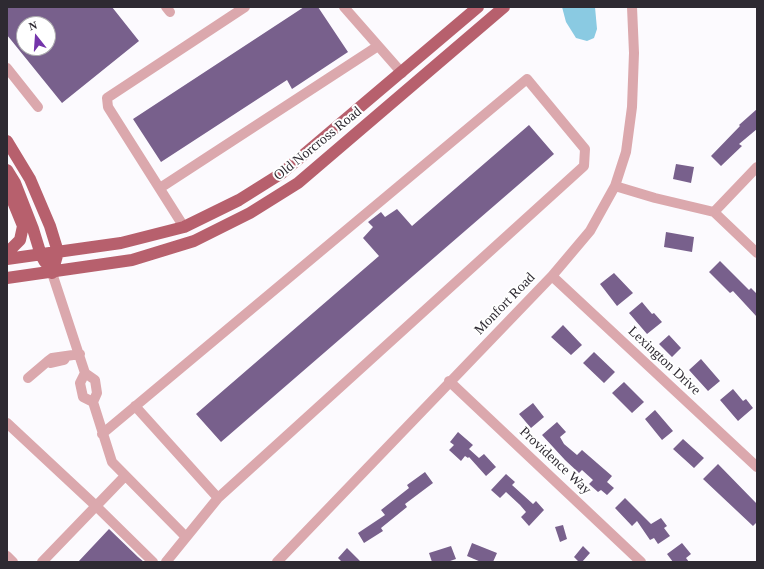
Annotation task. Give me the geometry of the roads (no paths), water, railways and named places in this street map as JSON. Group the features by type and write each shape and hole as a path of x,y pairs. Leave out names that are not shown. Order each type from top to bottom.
{"main road":[{"name":"Old Norcross Road","path":"7,259 121,243 184,226 239,200 282,173 402,73 478,7"},
{"name":"Old Norcross Road","path":"7,278 52,273 132,260 194,241 250,213 298,183 504,7"},
{"path":"7,141 30,179 50,226 58,252 52,273"},
{"path":"7,170 15,183 33,229 41,255 52,273"},
{"path":"7,187 23,226 20,240 7,253"}],"street":[{"path":"184,226 108,107 107,98 245,7"},
{"path":"344,7 402,73"},
{"name":"Monfort Road","path":"277,562 449,381 552,276 590,231 615,186 626,152 632,107 634,54 632,7"},
{"path":"160,188 378,46"},
{"path":"7,68 38,107"},
{"path":"102,434 527,79 585,149 584,166 218,498 166,562"},
{"path":"714,212 757,167"},
{"path":"615,186 655,198 714,212 757,253"},
{"path":"52,273 86,373 95,380 98,393 93,402 112,462 124,476 186,537"},
{"name":"Lexington Drive","path":"552,276 757,467"},
{"path":"28,378 52,358 62,355 66,357 80,354"},
{"path":"86,373 80,383 83,397 93,402"},
{"name":"Providence Way","path":"449,381 641,562"},
{"path":"135,406 218,498"},
{"path":"7,423 96,506 153,562"},
{"path":"42,562 124,476"},
{"path":"7,556 13,562"}],"water":[{"path":"562,7 595,7 597,29 594,38 587,41 576,38 566,22"}]}
